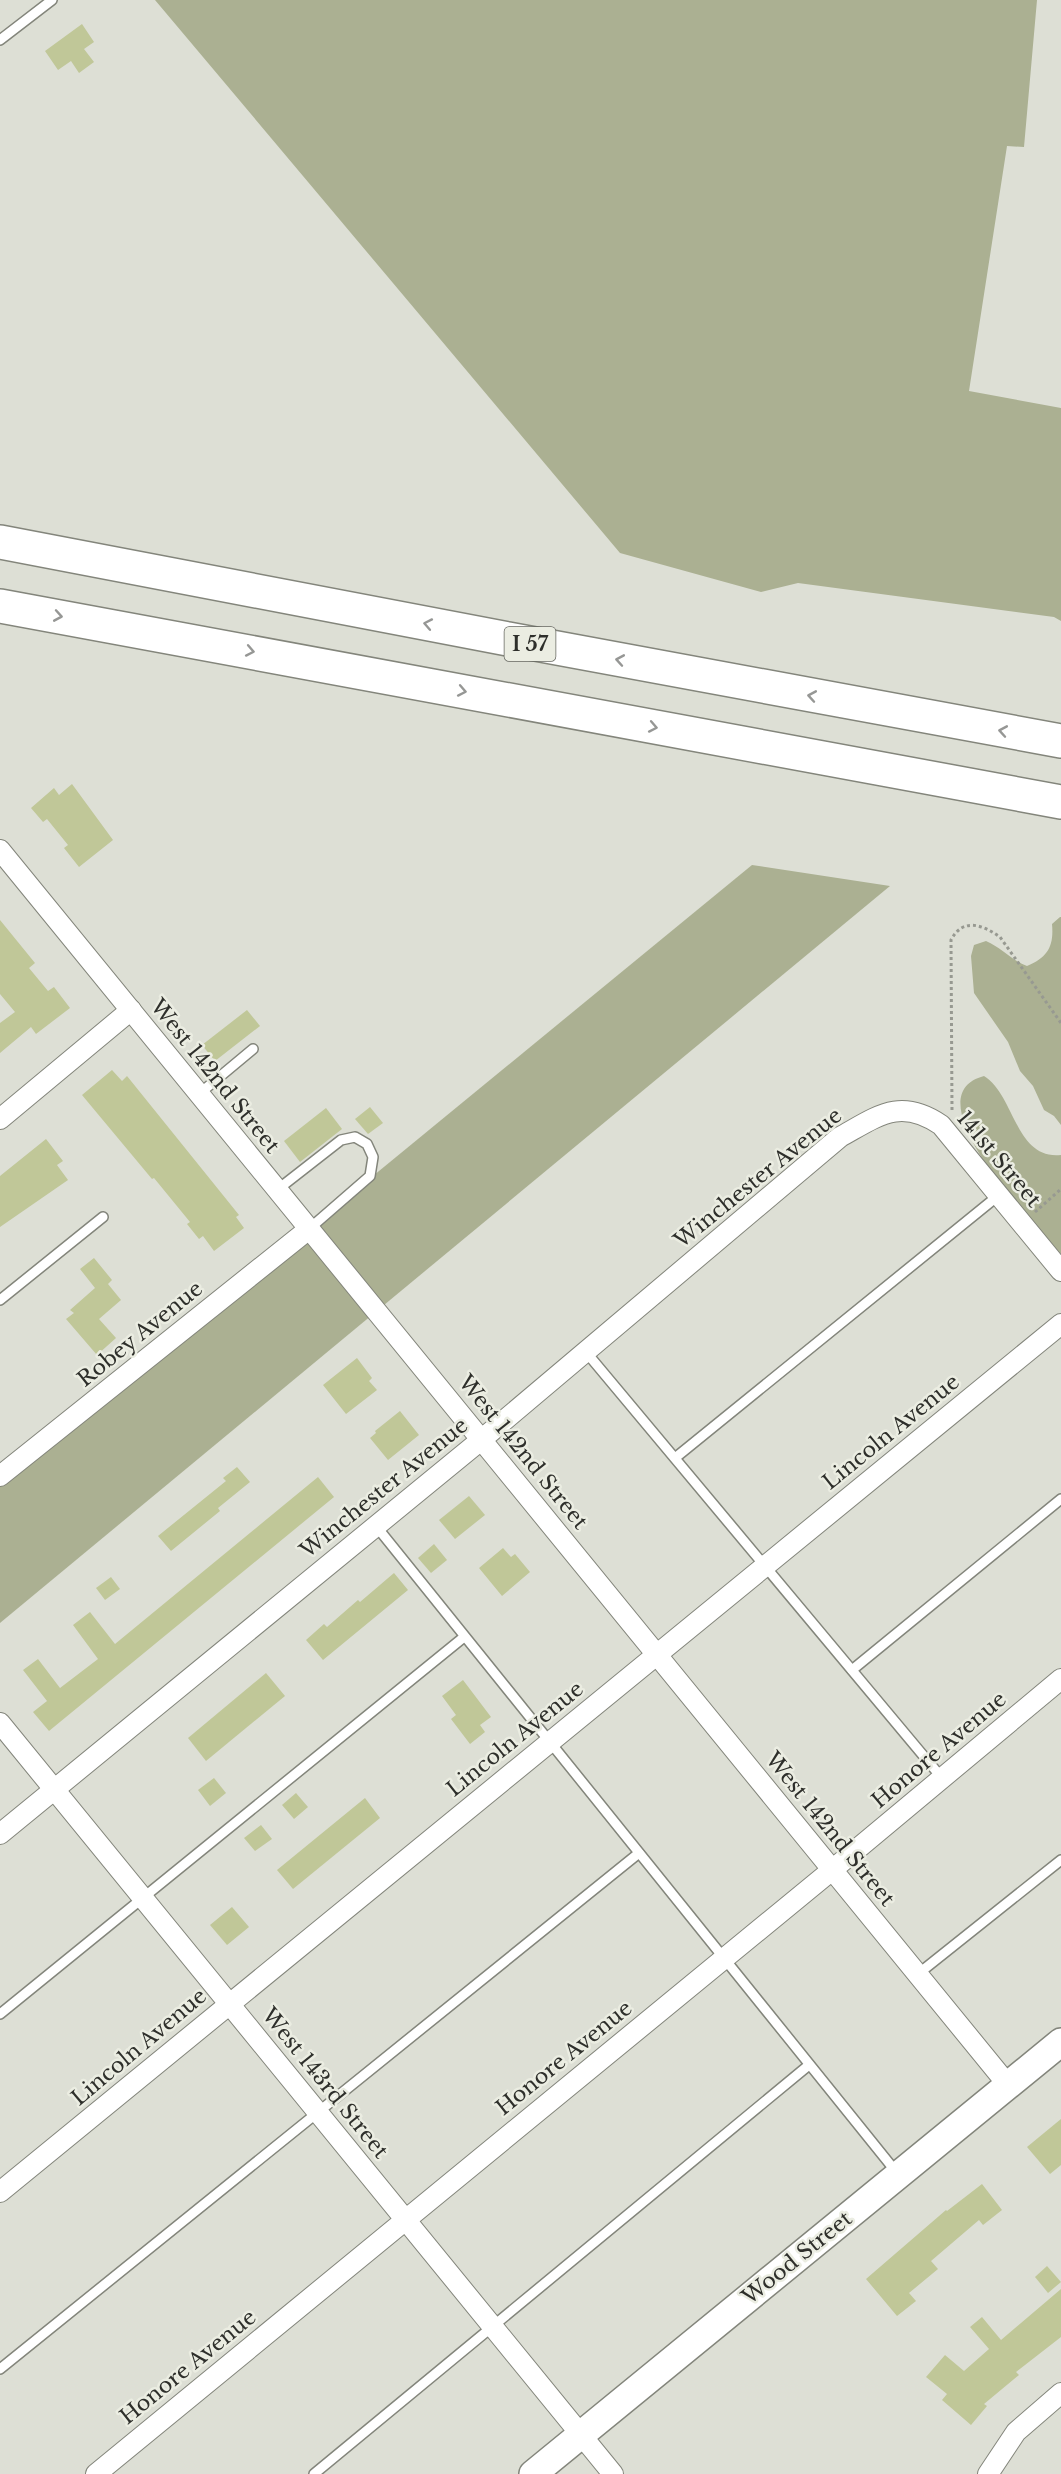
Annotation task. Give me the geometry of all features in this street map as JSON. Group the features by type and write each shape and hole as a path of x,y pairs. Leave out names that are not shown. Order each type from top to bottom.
{"highway":[{"name":"I 57","path":"0,542 1061,741"},
{"path":"0,606 1061,802"}],"main road":[{"name":"Wood Street","path":"533,2474 1061,2042"}],"street":[{"name":"West 142nd Street","path":"0,850 1008,2085"},
{"path":"0,1119 131,1010"},
{"name":"Winchester Avenue","path":"0,1833 481,1440 840,1137 889,1113 904,1109 918,1112"},
{"name":"141st Street","path":"918,1112 941,1125 952,1136 1061,1271"},
{"name":"Robey Avenue","path":"0,1476 309,1229"},
{"name":"Lincoln Avenue","path":"0,2192 1061,1324"},
{"name":"Honore Avenue","path":"96,2474 832,1870 1061,1679"},
{"name":"West 143rd Street","path":"0,1723 613,2474"},
{"path":"988,2474 1016,2432 1061,2393"}],"lane":[{"path":"0,40 52,0"},
{"path":"199,1094 253,1049"},
{"path":"278,1190 341,1140 355,1137 367,1144 373,1157 370,1176 309,1229"},
{"path":"675,1458 999,1194"},
{"path":"0,1300 103,1217"},
{"path":"586,1352 942,1778"},
{"path":"852,1670 1061,1499"},
{"path":"376,1526 898,2175"},
{"path":"0,2014 464,1637"},
{"path":"0,2369 639,1853"},
{"path":"918,1975 1061,1860"},
{"path":"314,2474 809,2065"}],"path":[{"path":"952,1136 951,940 956,931 963,926 987,928 1000,937 1061,1023"},
{"path":"1022,1222 1061,1189"}],"green space":[{"path":"155,0 1037,0 1024,147 1007,146 969,391 1061,408 1061,621 1054,617 798,583 761,592 620,553"},
{"path":"752,865 890,886 0,1623 0,1482"},
{"path":"1060,917 1061,1125 1054,1116 1044,1110 1033,1086 1020,1071 1008,1042 974,993 971,956 974,945 986,941 1016,961 1027,966 1034,963 1045,955 1051,945 1052,924"},
{"path":"984,1076 1003,1097 1025,1137 1034,1147 1046,1154 1061,1155 1061,1254 1006,1192 985,1163 969,1135 961,1109 965,1088"}],"building":[{"path":"82,24 94,42 84,49 94,62 79,73 71,61 58,70 45,51"},
{"path":"72,784 113,840 79,867 64,848 68,845 47,819 43,822 31,808 54,788 59,795"},
{"path":"0,920 35,963 29,968 48,991 54,987 70,1008 36,1034 31,1027 0,1053 0,1023 15,1012 0,994"},
{"path":"247,1010 260,1026 215,1061 202,1045"},
{"path":"112,1070 122,1081 127,1076 239,1215 236,1217 244,1228 214,1251 203,1236 199,1239 187,1224 190,1222 82,1095"},
{"path":"370,1107 383,1123 368,1134 355,1119"},
{"path":"326,1108 342,1129 300,1162 284,1141"},
{"path":"46,1139 63,1161 57,1165 68,1180 0,1227 0,1176"},
{"path":"94,1258 112,1280 108,1284 121,1300 99,1319 116,1338 97,1355 66,1319 74,1313 70,1310 95,1288 80,1269"},
{"path":"357,1358 372,1378 369,1381 377,1390 346,1414 323,1385"},
{"path":"400,1411 419,1435 388,1460 370,1438 376,1433 375,1431"},
{"path":"237,1467 250,1482 218,1508 220,1511 171,1551 158,1536 226,1481 223,1478"},
{"path":"318,1477 334,1497 49,1731 33,1712 47,1701 23,1670 38,1659 60,1688 98,1659 73,1625 90,1612 115,1644"},
{"path":"469,1496 485,1515 455,1539 439,1520"},
{"path":"434,1544 447,1560 431,1573 418,1558"},
{"path":"503,1548 511,1557 515,1554 530,1572 502,1596 479,1568"},
{"path":"394,1573 408,1590 323,1660 306,1640 324,1624 327,1627 358,1600 360,1602"},
{"path":"111,1577 120,1589 105,1600 96,1588"},
{"path":"266,1673 285,1696 206,1761 188,1738"},
{"path":"463,1680 491,1717 480,1725 485,1732 470,1744 451,1719 456,1715 442,1696"},
{"path":"214,1778 226,1793 210,1806 198,1790"},
{"path":"296,1793 308,1807 294,1819 282,1805"},
{"path":"365,1798 380,1818 293,1889 277,1870"},
{"path":"261,1825 272,1839 255,1851 244,1838"},
{"path":"232,1907 249,1927 227,1945 210,1925"},
{"path":"1061,2119 1061,2165 1050,2174 1027,2147"},
{"path":"982,2184 1002,2210 983,2225 979,2220 931,2261 938,2269 909,2293 916,2301 897,2316 866,2279 946,2210"},
{"path":"1047,2266 1061,2282 1048,2293 1035,2277"},
{"path":"1061,2289 1061,2337 1016,2372 1019,2375 984,2404 987,2406 971,2425 942,2400 947,2394 926,2377 945,2355 964,2371 989,2349 970,2327 982,2317 1001,2340"}]}
